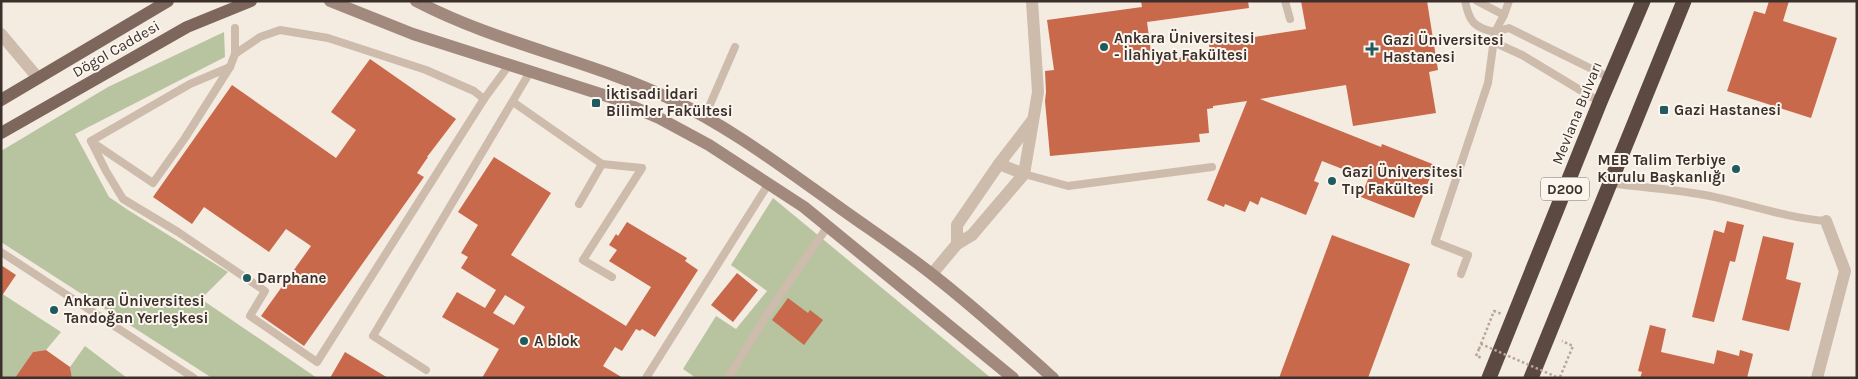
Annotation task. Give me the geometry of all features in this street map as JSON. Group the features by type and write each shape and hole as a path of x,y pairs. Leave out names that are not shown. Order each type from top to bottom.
{"highway":[{"name":"Mevlana Bulvarı","path":"1489,378 1642,1"},
{"name":"D200","path":"1531,378 1684,1"}],"main road":[{"name":"Dögol Caddesi","path":"1,100 168,1"},
{"name":"Dögol Caddesi","path":"1,133 187,27 251,1"},
{"path":"330,1 412,34 613,98 659,118 709,145 769,183 828,226 1013,378"},
{"path":"416,1 469,26 602,70 706,116 771,158 932,274 1053,378"}],"street":[{"path":"932,274 957,244 972,234 1024,174 1038,92 1032,1"},
{"path":"1,34 38,78"},
{"path":"957,244 957,225 998,164 1034,118"},
{"path":"998,164 1024,174"},
{"path":"1817,378 1851,273 1826,222"}],"lane":[{"path":"1285,1 1290,19"},
{"path":"1465,1 1468,17 1481,30 1495,32 1509,28 1610,78"},
{"path":"1477,1 1504,15"},
{"path":"1462,274 1468,255 1436,242 1488,83 1495,32 1509,1"},
{"path":"91,141 153,183 185,138 230,67 236,54 235,28"},
{"path":"236,54 260,37 280,30 328,38 426,70 474,92 484,99"},
{"path":"1495,32 1500,45 1522,55 1600,102"},
{"path":"706,116 736,47"},
{"path":"91,141 106,171 123,198 178,232 265,291 250,316 316,362 484,99 508,65"},
{"path":"91,141 190,84 230,67"},
{"path":"426,370 373,336 530,72"},
{"path":"513,102 602,164 642,168 583,260 612,277"},
{"path":"579,204 602,164"},
{"path":"1024,174 1068,186 1212,167"},
{"path":"646,378 769,183"},
{"path":"1610,183 1697,193 1826,222"},
{"path":"728,378 771,308 828,226"},
{"path":"1,252 194,378"}],"path":[{"path":"1479,349 1491,318"},
{"path":"1481,344 1559,377 1573,346 1549,335"}],"green space":[{"path":"224,32 225,57 75,134 109,197 228,272 201,299 317,378 212,378 1,242 1,151 108,87"},
{"path":"773,198 991,378 696,378 683,369 716,316 736,329 767,291 731,265"},
{"path":"1,293 61,332 46,350 33,352 16,378 1,378"},
{"path":"85,346 127,378 72,378 70,367"}],"building":[{"path":"1141,1 1248,1 1249,8 1147,22 1152,60 1210,55 1209,44 1306,29 1301,1 1427,1 1438,70 1429,72 1436,113 1353,126 1346,85 1260,99 1381,147 1382,144 1435,165 1414,218 1361,197 1368,179 1322,161 1314,181 1319,183 1306,215 1261,197 1258,205 1250,201 1245,212 1225,204 1224,207 1207,200 1247,101 1213,106 1213,108 1207,109 1209,133 1199,134 1200,142 1050,156 1045,101 1045,71 1054,70 1047,20 1142,7"},
{"path":"1769,1 1789,1 1783,21 1837,38 1811,118 1727,91 1754,11 1765,14"},
{"path":"370,59 456,119 417,173 424,177 304,346 261,316 311,246 286,229 269,252 204,207 192,224 153,197 232,85 336,158 356,130 331,112"},
{"path":"494,157 551,193 511,255 626,326 651,287 609,261 617,250 609,245 616,234 618,236 627,222 687,258 685,261 698,270 655,337 642,329 640,331 636,329 622,351 615,347 603,366 623,378 482,378 499,349 442,317 457,292 485,308 496,290 461,268 468,257 461,253 478,225 458,212","holes":["505,295 525,307 514,325 493,313"]},
{"path":"1727,221 1744,225 1735,262 1730,261 1714,322 1692,317 1714,230 1724,233"},
{"path":"1332,235 1410,264 1368,378 1279,378"},
{"path":"1763,236 1794,243 1786,279 1801,283 1789,331 1742,320"},
{"path":"1,265 16,275 1,297"},
{"path":"737,273 758,290 733,322 711,305"},
{"path":"788,298 808,313 810,310 823,320 804,345 772,320"},
{"path":"1650,325 1666,329 1661,352 1714,364 1717,350 1739,356 1740,350 1753,354 1747,378 1640,378 1642,372 1638,371"},
{"path":"46,350 70,367 72,378 15,378 33,352"},
{"path":"345,352 388,378 330,378"}],"place":[{"name":"Ankara Üniversitesi - İlahiyat Fakültesi","path":"1104,47"},
{"name":"Gazi Üniversitesi Hastanesi","path":"1372,49"},
{"name":"İktisadi İdari Bilimler Fakültesi","path":"596,103"},
{"name":"Gazi Hastanesi","path":"1664,110"},
{"name":"MEB Talim Terbiye Kurulu Başkanlığı","path":"1736,169"},
{"name":"Gazi Üniversitesi Tıp Fakültesi","path":"1332,181"},
{"name":"Darphane","path":"247,278"},
{"name":"Ankara Üniversitesi Tandoğan Yerleşkesi","path":"54,310"},
{"name":"A blok","path":"524,341"}]}
